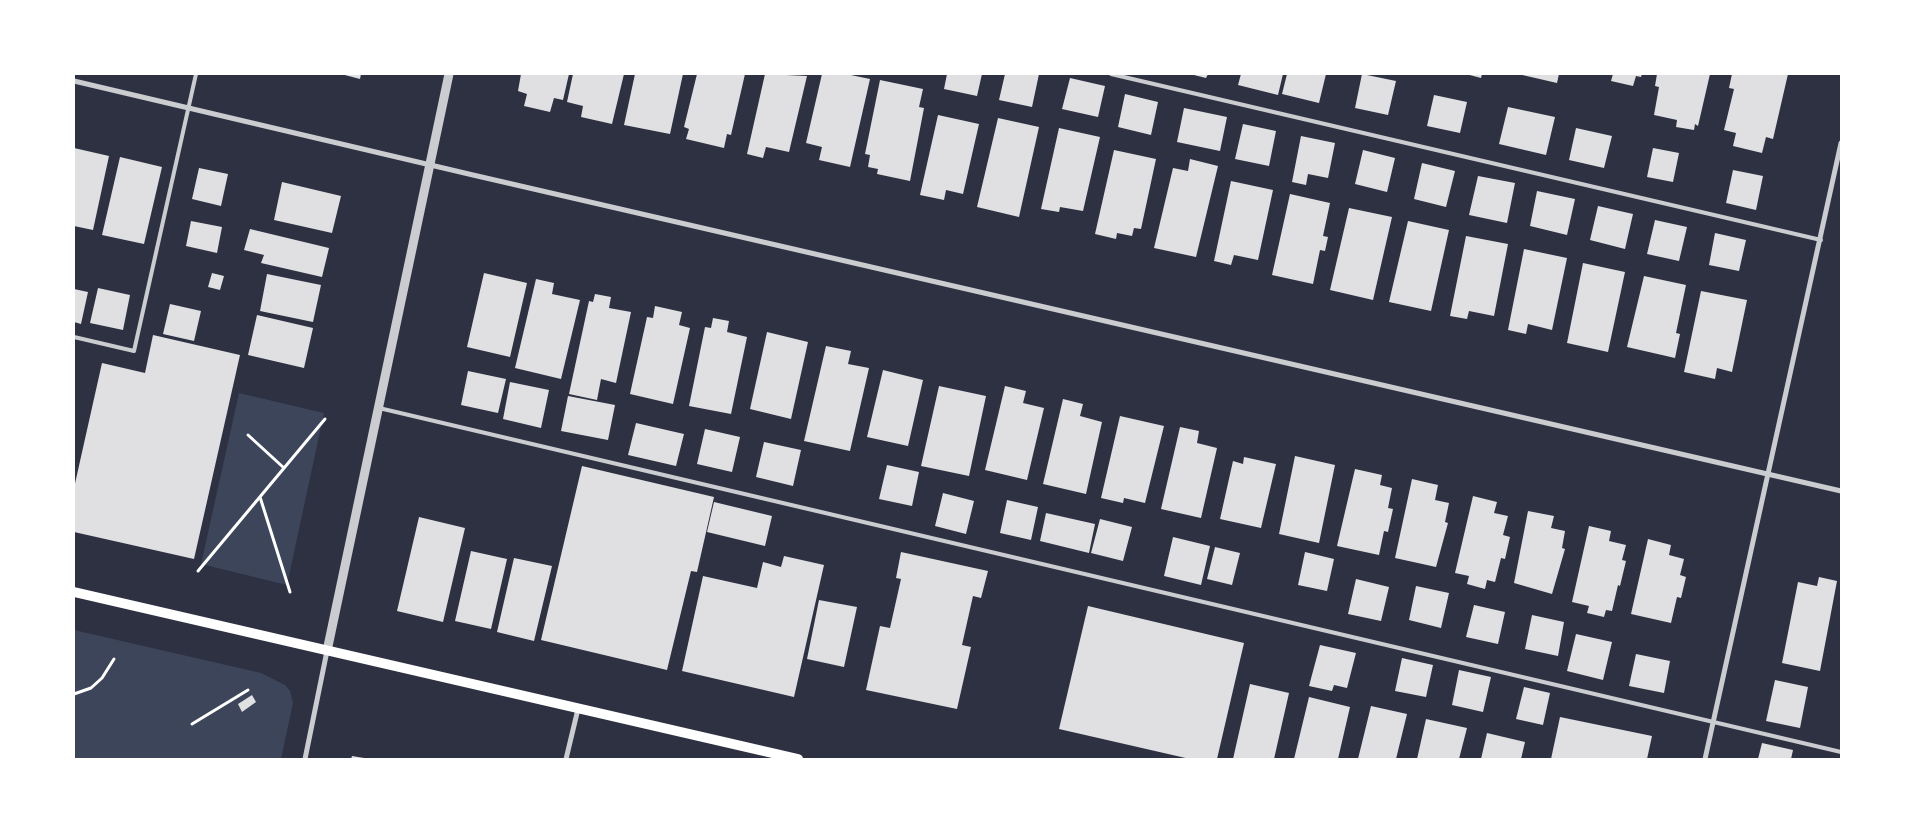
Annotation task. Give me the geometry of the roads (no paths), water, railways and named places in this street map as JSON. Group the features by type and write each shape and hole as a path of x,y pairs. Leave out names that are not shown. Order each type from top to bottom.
{"main road":[{"path":"74,592 798,759"}],"street":[{"path":"305,759 449,74"},
{"path":"74,80 430,165 1841,491"},
{"path":"1705,759 1821,240 1841,142"},
{"path":"566,759 578,709"}],"lane":[{"path":"74,337 134,351 196,74"},
{"path":"1111,74 1821,240"},
{"path":"379,408 1841,752"}]}
